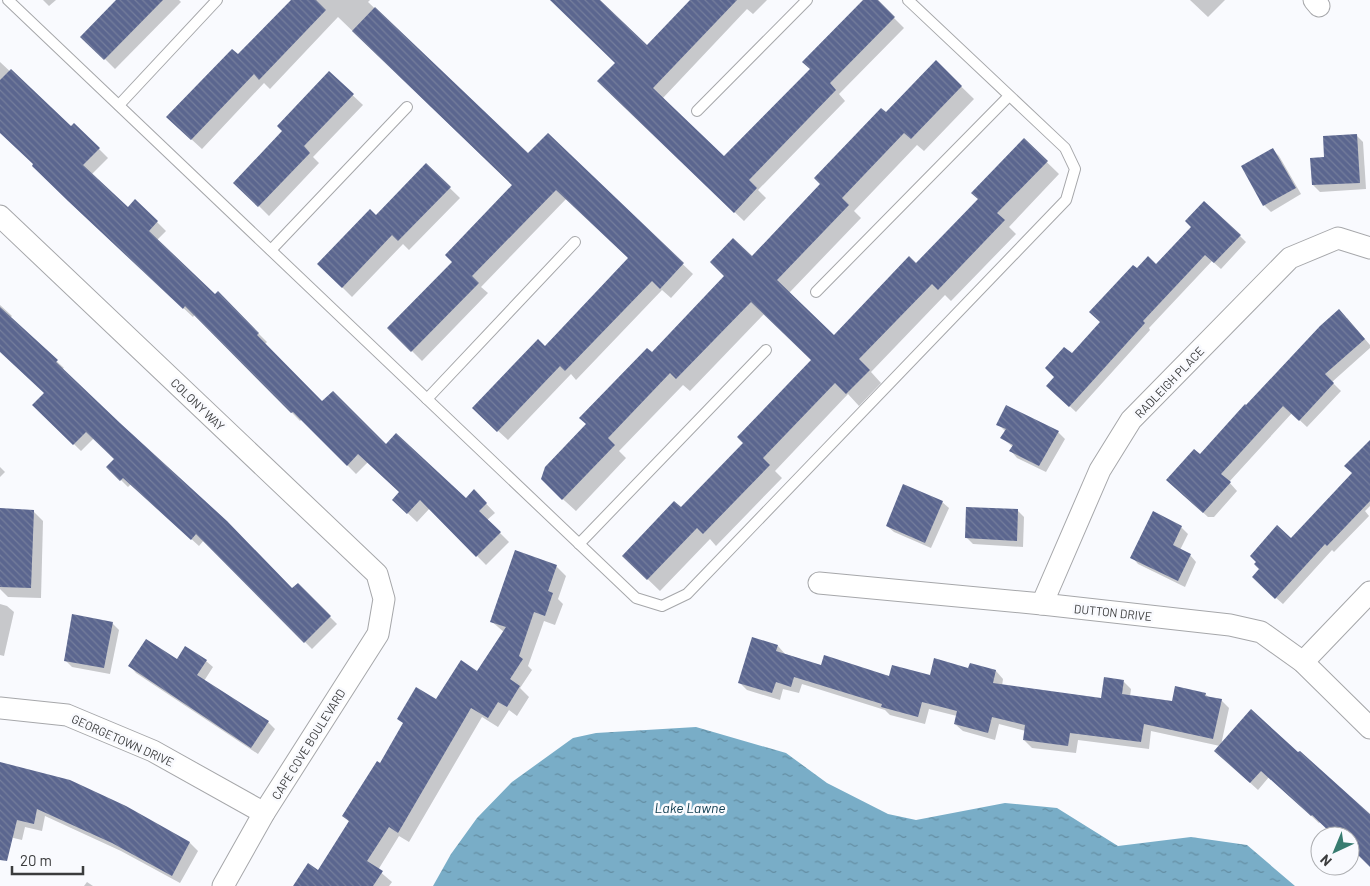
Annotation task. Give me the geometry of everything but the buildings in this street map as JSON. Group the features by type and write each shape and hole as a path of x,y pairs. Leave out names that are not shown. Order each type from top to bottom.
{"street":[{"name":"COLONY WAY","path":"0,216 377,574 384,599"},
{"name":"RADLEIGH PLACE","path":"1042,604 1100,470 1131,420 1290,258 1338,238 1370,248"},
{"name":"DUTTON DRIVE","path":"819,583 1042,604 1230,625 1261,632 1303,662 1370,728"},
{"path":"1303,662 1370,592"},
{"name":"CAPE COVE BOULEVARD","path":"224,886 264,813 378,634 384,599"},
{"name":"GEORGETOWN DRIVE","path":"0,708 67,715 153,751 264,813"}],"lane":[{"path":"8,0 636,598 662,606 687,594 729,552 1066,200 1075,169 1065,148 908,0"},
{"path":"119,105 217,0"},
{"path":"697,112 807,0"},
{"path":"816,292 1010,96"},
{"path":"271,250 407,107"},
{"path":"427,399 574,242"},
{"path":"579,544 766,350"}],"water":[{"name":"Lake Lawne","path":"696,727 786,753 827,783 888,814 916,820 1005,803 1057,808 1118,846 1191,837 1247,845 1295,886 433,886 451,854 477,818 512,782 573,738 596,733"}]}
